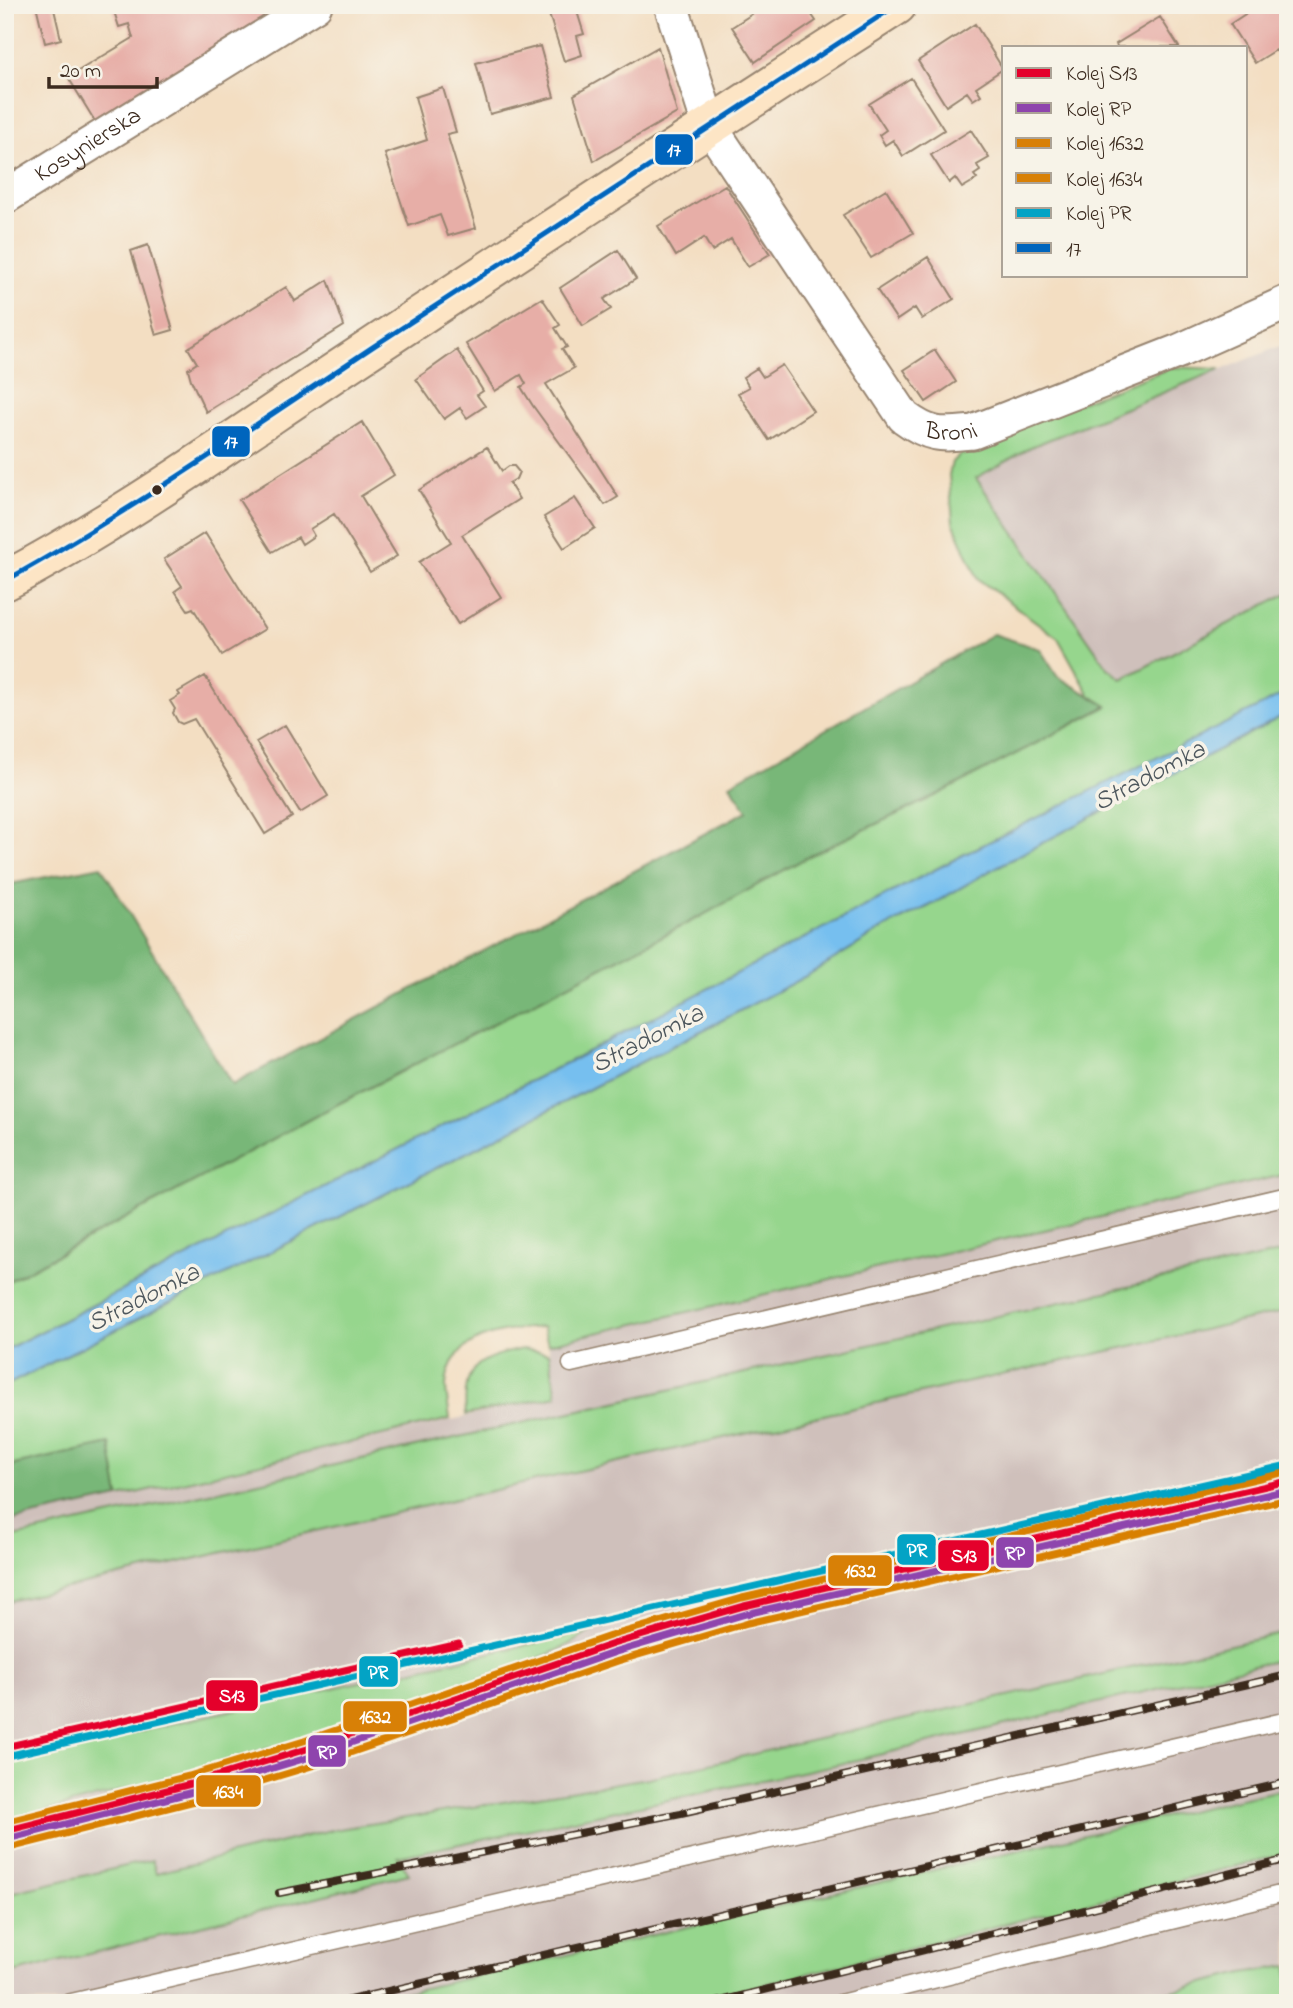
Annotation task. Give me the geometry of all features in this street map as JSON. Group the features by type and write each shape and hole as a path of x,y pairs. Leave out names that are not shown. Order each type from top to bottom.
{"street":[{"name":"Kosynierska","path":"5,197 315,5"},
{"name":"Broni","path":"671,5 709,125 904,417 919,428 940,435 973,432 1179,351 1288,302"},
{"path":"5,581 46,559 154,491 709,125 897,5"}],"lane":[{"path":"570,1364 1288,1196"},
{"path":"67,2003 1288,1720"},
{"path":"840,2003 1288,1892"}],"shaded area":[{"path":"1288,343 1288,593 1122,679 1108,668 976,478 1031,447"},
{"path":"1288,1174 1288,2003 5,2003 5,1522 556,1396 548,1344"}],"green space":[{"path":"1172,367 1221,369 1031,447 976,478 1108,668 1122,679 1288,593 1288,693 963,855 576,1058 5,1350 5,1283 336,1105 703,915 813,854 939,794 1106,707 1090,695 1058,638 978,579 953,522 949,475 952,462 969,445"},
{"path":"993,634 1040,649 1057,676 1107,706 939,794 813,854 703,915 336,1105 5,1283 5,894 11,884 101,866 232,1085 747,811 730,784"},
{"path":"1288,713 1288,1174 548,1344 543,1327 496,1333 468,1346 457,1356 449,1369 446,1386 450,1419 119,1497 110,1444 5,1467 5,1386 728,1017 808,975 886,927"},
{"path":"1288,1251 1288,1311 5,1602 5,1539"},
{"path":"522,1349 549,1353 557,1396 466,1415 467,1385 476,1367 483,1361"},
{"path":"110,1444 119,1497 5,1522 5,1467"},
{"path":"593,1630 558,1650 520,1666 334,1728 170,1777 5,1821 5,1761"},
{"path":"1288,1632 1288,1658 844,1763 398,1857 409,1874 5,1975 5,1894 152,1860 156,1873 327,1831 648,1778"},
{"path":"1288,1788 1288,1853 690,2003 359,2003"},
{"path":"1288,1966 1288,2003 1125,2003 1243,1973"}],"water":[{"name":"Stradomka","path":"1288,692 1288,713 886,927 808,975 472,1150 5,1386 5,1350 576,1058 963,855"}],"building":[{"path":"36,5 53,5 61,39 45,43"},
{"path":"112,5 151,5 152,10 161,5 260,5 266,22 96,123 68,77 133,38 129,24 119,27"},
{"path":"546,5 575,5 584,34 577,36 582,55 564,61"},
{"path":"746,5 805,5 816,21 755,62 732,27 752,14"},
{"path":"1259,5 1288,5 1288,58 1284,61 1276,50 1255,63 1248,52 1248,46 1244,46 1230,24"},
{"path":"1160,17 1178,46 1117,46"},
{"path":"975,24 1002,70 976,87 981,95 973,100 967,92 946,106 918,61"},
{"path":"540,46 554,97 490,114 476,63"},
{"path":"658,47 677,113 594,161 574,95"},
{"path":"911,78 944,130 903,156 893,140 885,145 879,135 886,130 869,104"},
{"path":"443,88 456,132 447,134 476,228 448,236 440,215 409,226 385,154 427,140 415,97"},
{"path":"971,130 989,158 977,165 980,171 974,175 977,179 962,188 955,178 949,183 931,155"},
{"path":"725,185 770,254 748,267 731,239 712,251 704,238 676,256 658,226"},
{"path":"886,189 913,233 871,258 843,215"},
{"path":"148,245 173,330 156,335 131,251"},
{"path":"618,250 636,279 604,299 611,309 583,326 560,288"},
{"path":"928,257 954,299 922,319 915,308 897,320 877,290"},
{"path":"328,280 344,326 206,412 191,380 188,369 197,363 188,348 286,287 295,301"},
{"path":"542,298 560,325 555,328 567,347 562,349 574,368 546,384 618,497 605,505 533,406 521,387 526,384 521,375 495,391 466,344"},
{"path":"457,350 483,391 477,395 485,406 467,418 460,408 444,419 416,379"},
{"path":"935,350 956,382 926,402 904,370"},
{"path":"782,365 813,411 769,440 738,393 749,387 743,377 757,368 763,377"},
{"path":"362,422 394,475 361,496 397,556 370,572 334,514 310,529 314,536 302,544 298,537 272,552 239,500"},
{"path":"487,447 502,471 514,466 519,472 516,479 509,483 519,499 462,535 501,597 458,624 419,562 451,542 419,490"},
{"path":"575,498 595,528 564,548 544,517"},
{"path":"205,533 265,629 222,655 193,608 188,610 175,591 182,586 164,559"},
{"path":"205,676 292,817 265,834 194,719 182,724 173,713 175,709 170,701 180,695 178,692"},
{"path":"285,725 328,796 300,813 256,742"}],"railway":[{"path":"279,1893 681,1813 1288,1675"},
{"path":"337,2003 1288,1782"},
{"path":"713,2003 1288,1859"}],"rail line":[{"name":"PR","path":"7,1756 1288,1465"},
{"name":"1632","path":"5,1822 189,1776 304,1741 610,1636 742,1598 1286,1472"},
{"name":"S13","path":"5,1831 191,1784 307,1749 613,1644 744,1606 1288,1481"},
{"name":"RP","path":"7,1839 193,1792 310,1757 616,1652 746,1614 1288,1490"},
{"name":"1634","path":"9,1848 195,1801 312,1766 618,1661 748,1623 1288,1499"},
{"name":"S13","path":"5,1747 459,1644"}],"transit line":[{"name":"17","path":"5,581 100,526 192,467 897,5"}]}
